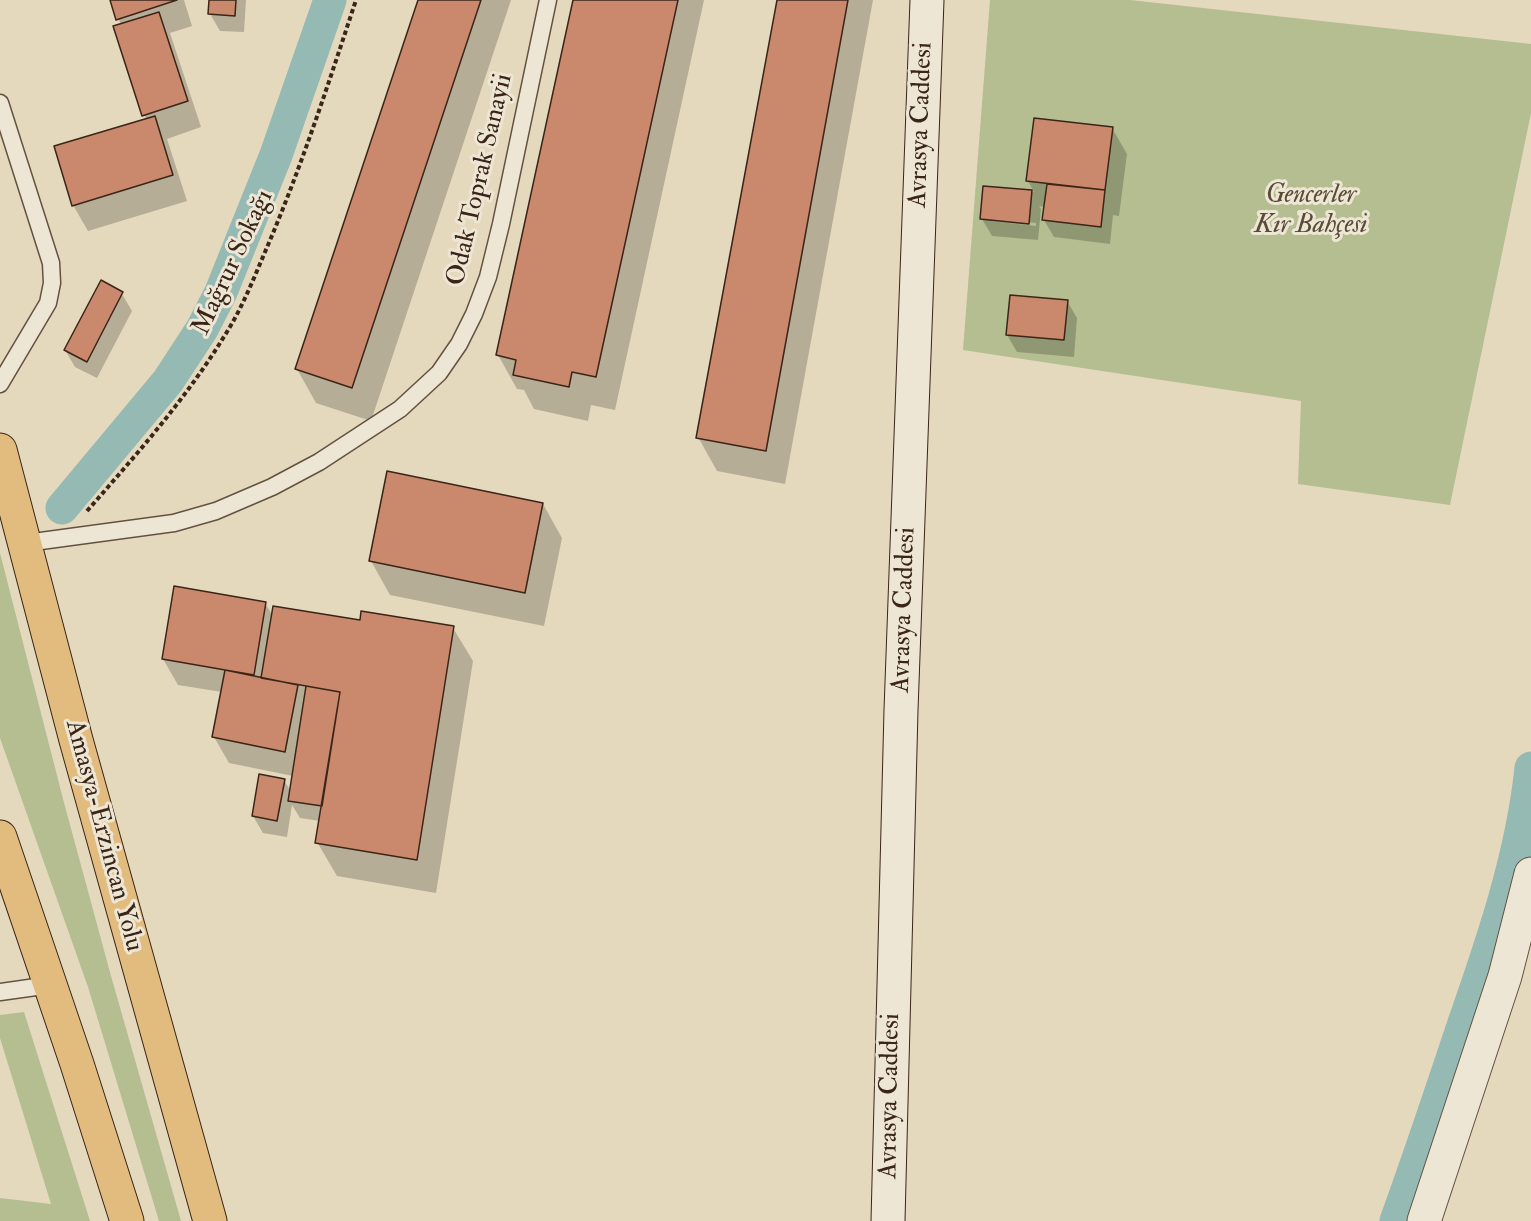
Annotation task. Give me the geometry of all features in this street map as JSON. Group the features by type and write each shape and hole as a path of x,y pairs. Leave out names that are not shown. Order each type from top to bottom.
{"highway":[{"name":"Amasya-Erzincan Yolu","path":"0,450 76,740 210,1221"},
{"path":"0,837 127,1221"}],"street":[{"name":"Avrasya Caddesi","path":"888,1221 901,710 927,0"},
{"path":"1424,1221 1505,976 1531,874"}],"lane":[{"name":"Odak Toprak Sanayii","path":"26,543 174,523 216,511 272,488 319,462 400,409 439,373 459,344 474,314 488,277 548,0"},
{"path":"0,103 51,263 52,283 48,303 0,384"},
{"path":"0,992 50,985"}],"path":[{"name":"Mağrur Sokağı","path":"64,538 154,434 191,386 226,334 246,296 286,201 356,0"}],"green space":[{"name":"Gencerler Kır Bahçesi","path":"990,0 1130,0 1531,44 1531,113 1450,505 1298,484 1301,401 963,350"},
{"path":"0,553 63,799 181,1221 159,1221 88,987 0,738"},
{"path":"24,1012 90,1221 0,1221 0,1198 51,1204 0,1038 0,1015"}],"building":[{"path":"110,0 177,0 116,20"},
{"path":"209,0 236,0 235,16 208,14"},
{"path":"418,0 481,0 352,388 295,369"},
{"path":"573,0 678,0 596,377 572,372 569,387 513,375 516,360 496,355"},
{"path":"777,0 848,0 766,451 696,438"},
{"path":"159,12 188,101 142,116 113,26"},
{"path":"155,116 173,175 72,206 54,146"},
{"path":"1034,118 1113,127 1105,190 1026,181"},
{"path":"1047,184 1105,190 1101,227 1042,220"},
{"path":"983,186 1032,190 1029,224 980,219"},
{"path":"101,280 123,292 87,362 64,350"},
{"path":"1010,295 1068,300 1064,340 1006,335"},
{"path":"387,471 543,503 525,593 369,561"},
{"path":"174,586 266,602 254,675 162,659"},
{"path":"273,606 360,620 361,611 454,626 417,860 315,843 340,692 261,678"},
{"path":"225,670 298,685 285,752 212,737"},
{"path":"306,686 340,692 322,806 288,801"},
{"path":"259,774 285,779 277,821 252,816"}],"waterway":[{"path":"62,508 168,381 202,329 221,292 276,155 330,0"},
{"path":"1396,1221 1496,929 1521,833 1531,768"}]}
